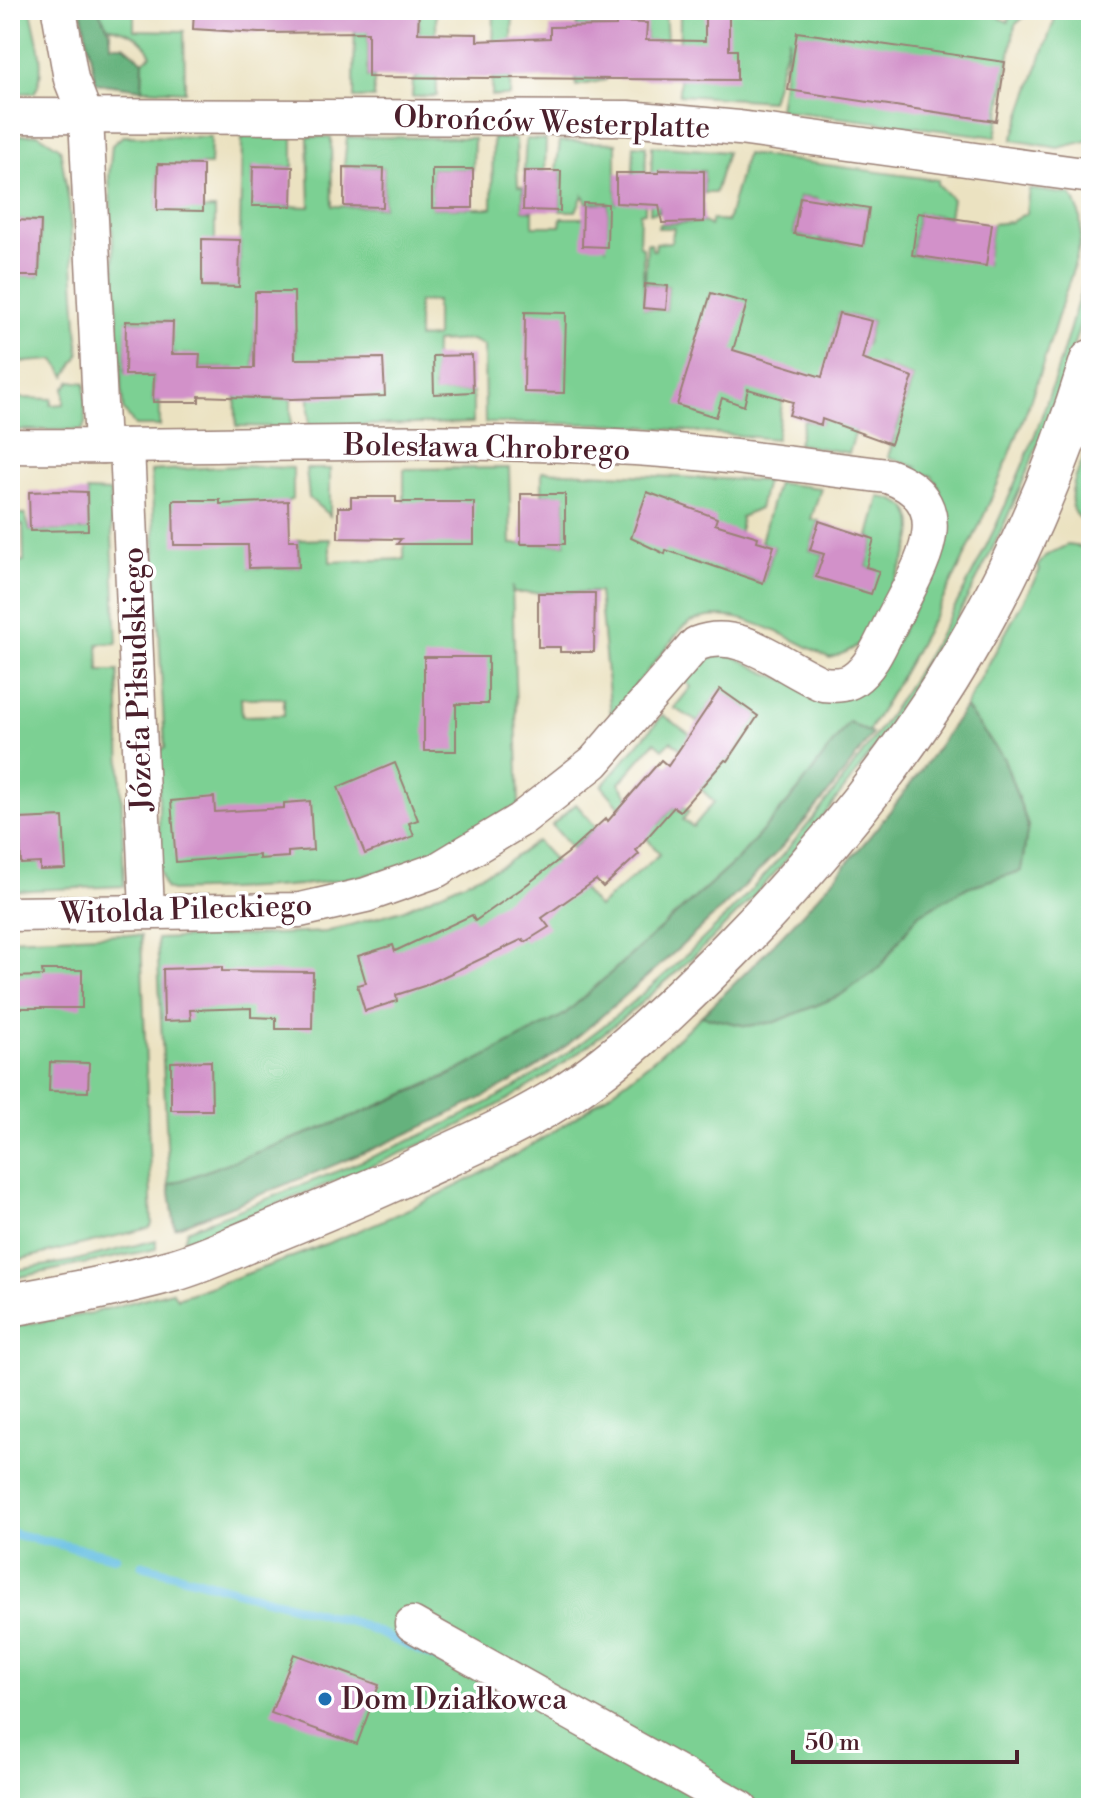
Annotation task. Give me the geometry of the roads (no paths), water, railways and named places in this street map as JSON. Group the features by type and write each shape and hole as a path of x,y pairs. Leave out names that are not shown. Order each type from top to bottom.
{"main road":[{"path":"10,1305 176,1269 357,1197 512,1124 564,1095 624,1048 702,979 779,901 851,819 918,731 979,630 1026,536 1058,462 1091,361"}],"street":[{"name":"Józefa Piłsudskiego","path":"59,10 71,79 86,117 115,446 147,911"},
{"name":"Obrońców Westerplatte","path":"10,116 628,118 739,128 1091,176"},
{"name":"Bolesława Chrobrego","path":"10,446 423,444 633,448 699,453 888,476 902,481 917,494 927,511 932,531"},
{"name":"Witolda Pileckiego","path":"10,914 300,910 366,895 437,870 520,820 594,762 696,644 709,639 743,641 823,684 837,685 852,680 872,659 927,554 932,531"},
{"path":"412,1624 741,1808"}],"waterway":[{"path":"10,1533 116,1557"},
{"path":"142,1565 356,1623 450,1664"}],"place":[{"name":"Dom Działkowca","path":"325,1699"}]}
